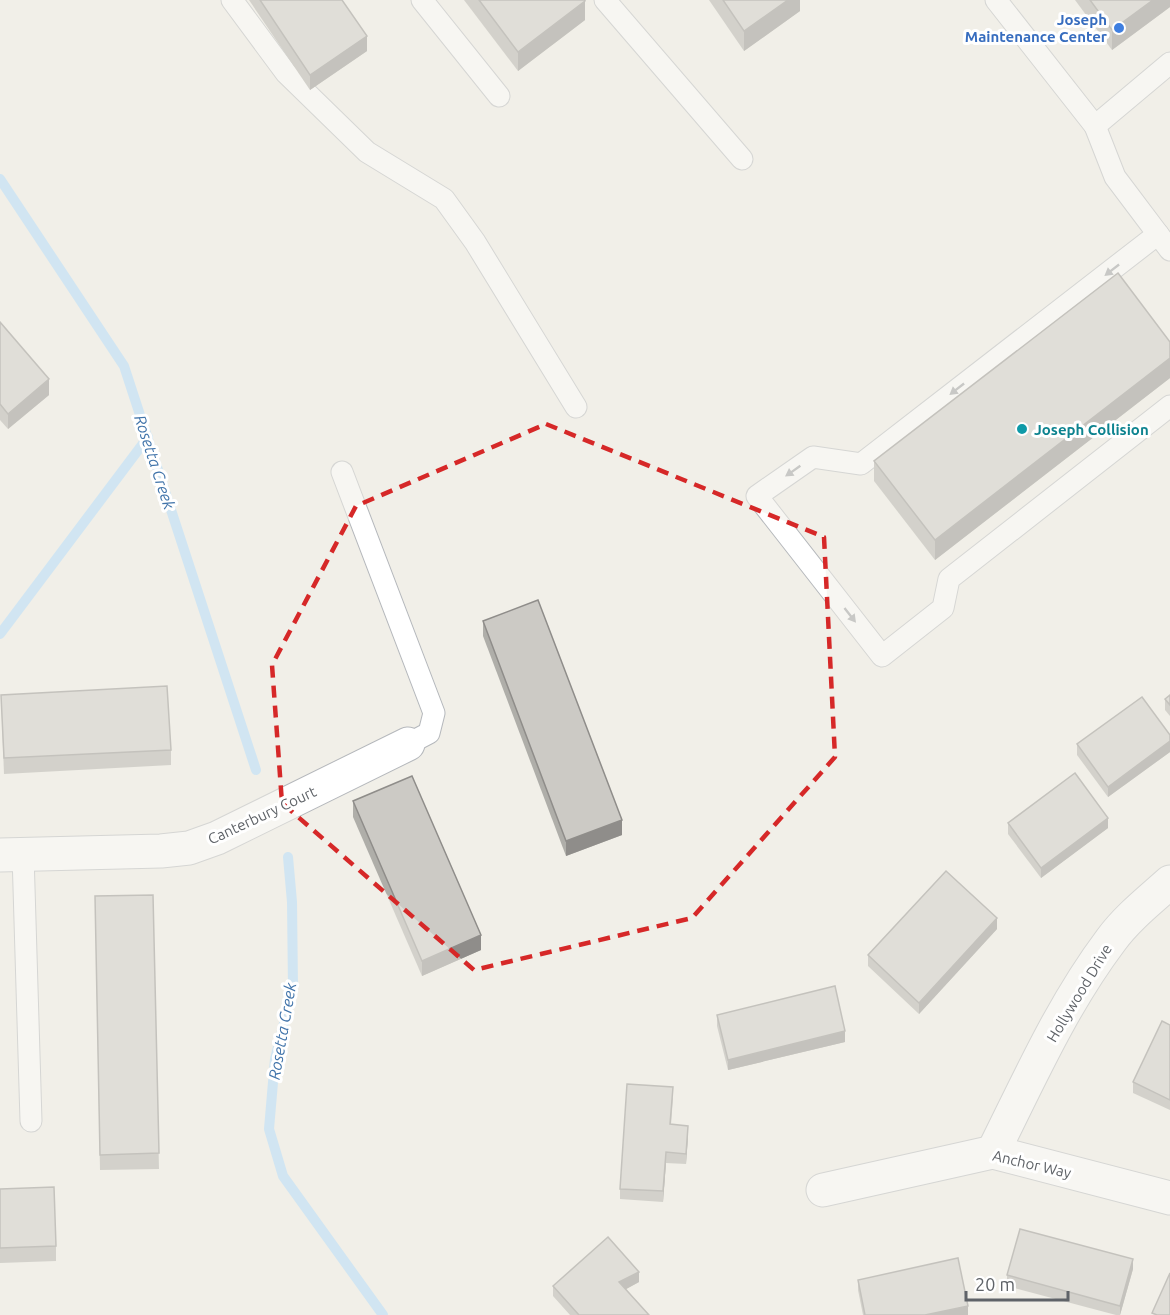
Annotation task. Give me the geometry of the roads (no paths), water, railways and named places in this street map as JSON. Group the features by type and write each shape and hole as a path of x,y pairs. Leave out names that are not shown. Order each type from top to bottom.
{"street":[{"name":"Canterbury Court","path":"11,855 161,851 189,848 217,838 408,744"},
{"name":"Hollywood Drive","path":"993,1152 1063,1012 1111,939 1131,917 1170,882"},
{"name":"Anchor Way","path":"823,1190 993,1152 1170,1198"}],"lane":[{"path":"232,0 286,73 367,152 444,199 475,242 576,407"},
{"path":"422,0 498,96"},
{"path":"605,0 742,159"},
{"path":"996,0 1095,126 1115,177 1164,242 861,464 813,457 757,496 882,657 944,608 949,579 1170,406"},
{"path":"1095,126 1170,63"},
{"path":"342,472 434,713 429,733 408,744"},
{"path":"11,855 31,1121"}],"waterway":[{"name":"Rosetta Creek","path":"0,179 124,366 256,770"},
{"path":"0,634 148,437"},
{"name":"Rosetta Creek","path":"288,857 292,902 293,988 275,1059 269,1129 283,1176 383,1315"}],"place":[{"name":"Joseph Maintenance Center","path":"1119,28"},
{"name":"Joseph Collision","path":"1022,429"}]}
